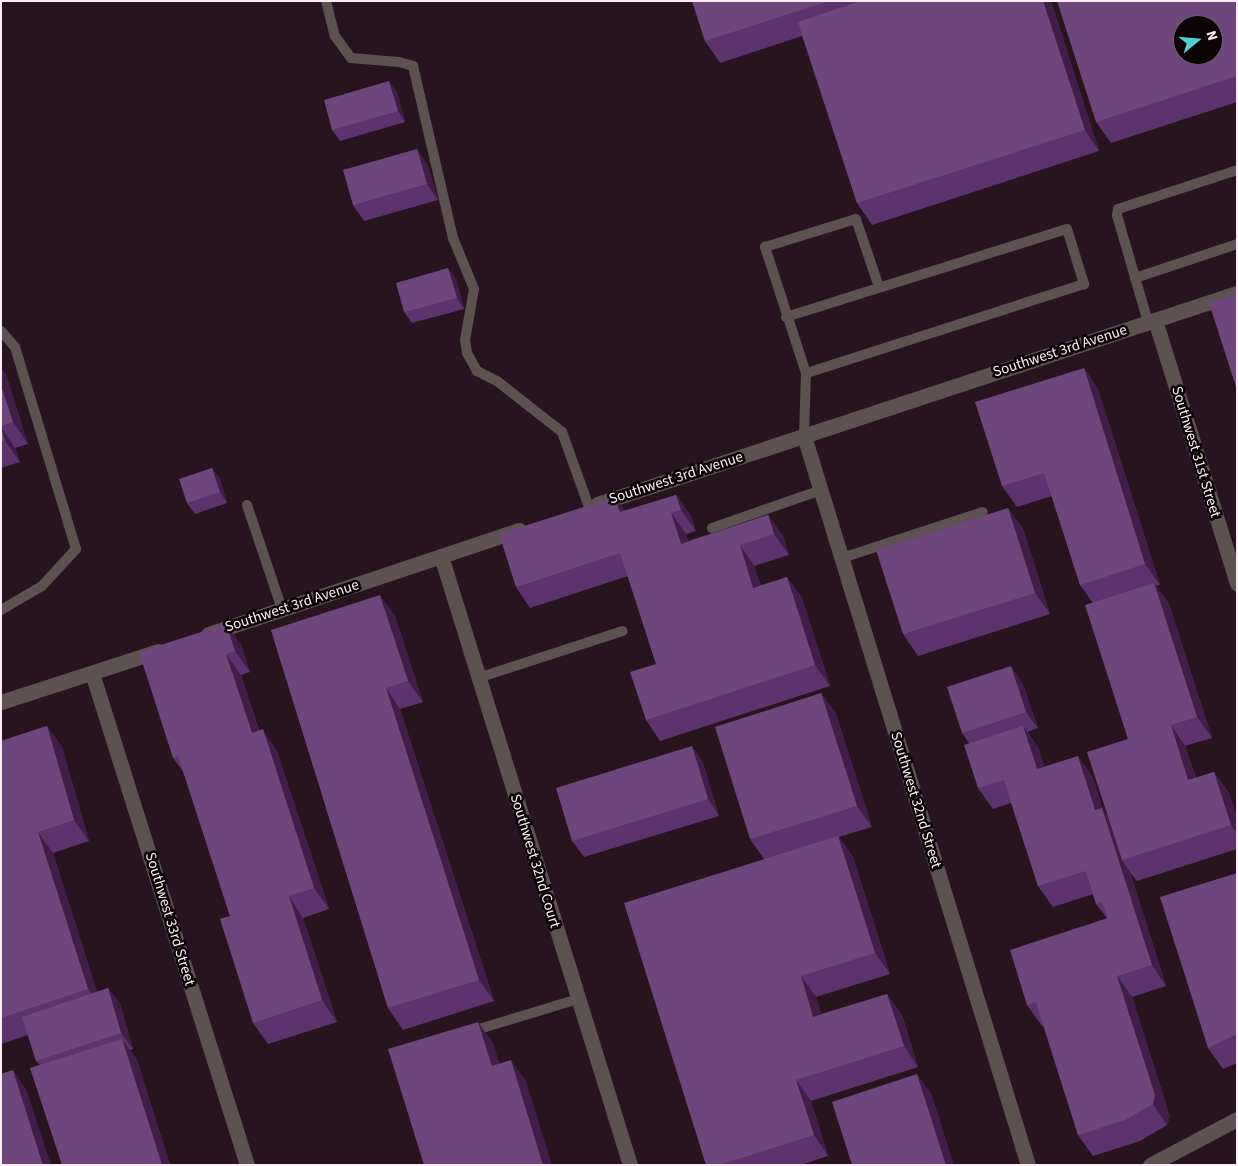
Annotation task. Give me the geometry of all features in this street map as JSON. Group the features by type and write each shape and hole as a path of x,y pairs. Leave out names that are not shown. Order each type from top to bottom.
{"street":[{"name":"Southwest 3rd Avenue","path":"570,513 1237,293"},
{"name":"Southwest 31st Street","path":"1152,321 1237,584"},
{"name":"Southwest 32nd Street","path":"804,436 1028,1165"},
{"name":"Southwest 3rd Avenue","path":"197,638 534,526"},
{"name":"Southwest 32nd Court","path":"441,556 630,1165"},
{"path":"1,702 168,647"},
{"name":"Southwest 33rd Street","path":"92,673 247,1165"},
{"path":"1150,1165 1237,1119"}],"lane":[{"path":"326,1 335,36 351,58 400,62 413,66 453,238 474,289 465,340 467,353 477,371 497,381 562,432 589,507"},
{"path":"1152,321 1135,278 1117,215 1118,209 1237,170"},
{"path":"804,436 806,373 786,317 765,247 856,219 879,287"},
{"path":"786,317 1067,229 1084,284 806,373"},
{"path":"1135,278 1237,244"},
{"path":"1,331 15,347 76,549 42,586 1,610"},
{"path":"712,528 821,490"},
{"path":"248,505 282,609"},
{"path":"842,558 983,512"},
{"path":"478,678 623,631"},
{"path":"457,1036 578,999"}],"building":[{"path":"692,1 829,1 705,41"},
{"path":"860,1 1043,1 1085,130 857,203 798,22"},
{"path":"1057,1 1237,1 1237,76 1096,122"},
{"path":"389,81 398,111 332,130 324,100"},
{"path":"417,149 427,184 353,205 343,170"},
{"path":"448,268 457,298 404,312 396,283"},
{"path":"1237,294 1237,390 1209,303"},
{"path":"1084,368 1145,564 1080,585 1044,473 1002,486 975,402"},
{"path":"1,386 13,422 1,426"},
{"path":"1,428 5,441 1,442"},
{"path":"212,468 220,492 187,503 179,479"},
{"path":"676,495 681,510 671,513 681,544 768,515 774,534 740,545 753,588 787,577 815,665 646,720 630,672 656,664 620,553 516,587 499,534 615,497 620,512"},
{"path":"1008,508 1035,593 903,634 876,550"},
{"path":"1154,583 1197,717 1171,725 1188,780 1214,772 1231,825 1122,860 1087,752 1128,739 1085,605"},
{"path":"380,595 408,681 386,688 479,980 388,1008 271,630"},
{"path":"226,624 235,651 226,654 252,733 263,729 314,888 289,896 322,1000 253,1023 220,919 230,916 178,756 173,758 139,652"},
{"path":"1011,666 1026,712 962,733 947,687"},
{"path":"821,693 857,806 750,839 715,727"},
{"path":"47,726 74,820 38,832 88,989 1,1018 1,741"},
{"path":"1023,726 1037,769 1078,756 1095,810 1102,808 1152,965 1117,976 1155,1095 1153,1104 1125,1120 1078,1135 1036,1002 1027,1005 1010,950 1108,918 1102,902 1096,904 1086,871 1038,886 1004,780 978,788 964,745"},
{"path":"692,746 708,799 572,841 556,788"},
{"path":"838,836 875,953 801,976 813,1017 887,994 904,1046 796,1080 814,1135 719,1165 706,1165 624,903"},
{"path":"1237,873 1237,1034 1208,1048 1160,897"},
{"path":"108,988 121,1033 36,1061 22,1017"},
{"path":"478,1022 492,1066 511,1060 543,1165 424,1165 388,1049"},
{"path":"122,1039 162,1165 62,1165 30,1068"},
{"path":"13,1070 43,1165 1,1165 1,1074"},
{"path":"917,1074 946,1165 852,1165 832,1102"}]}
